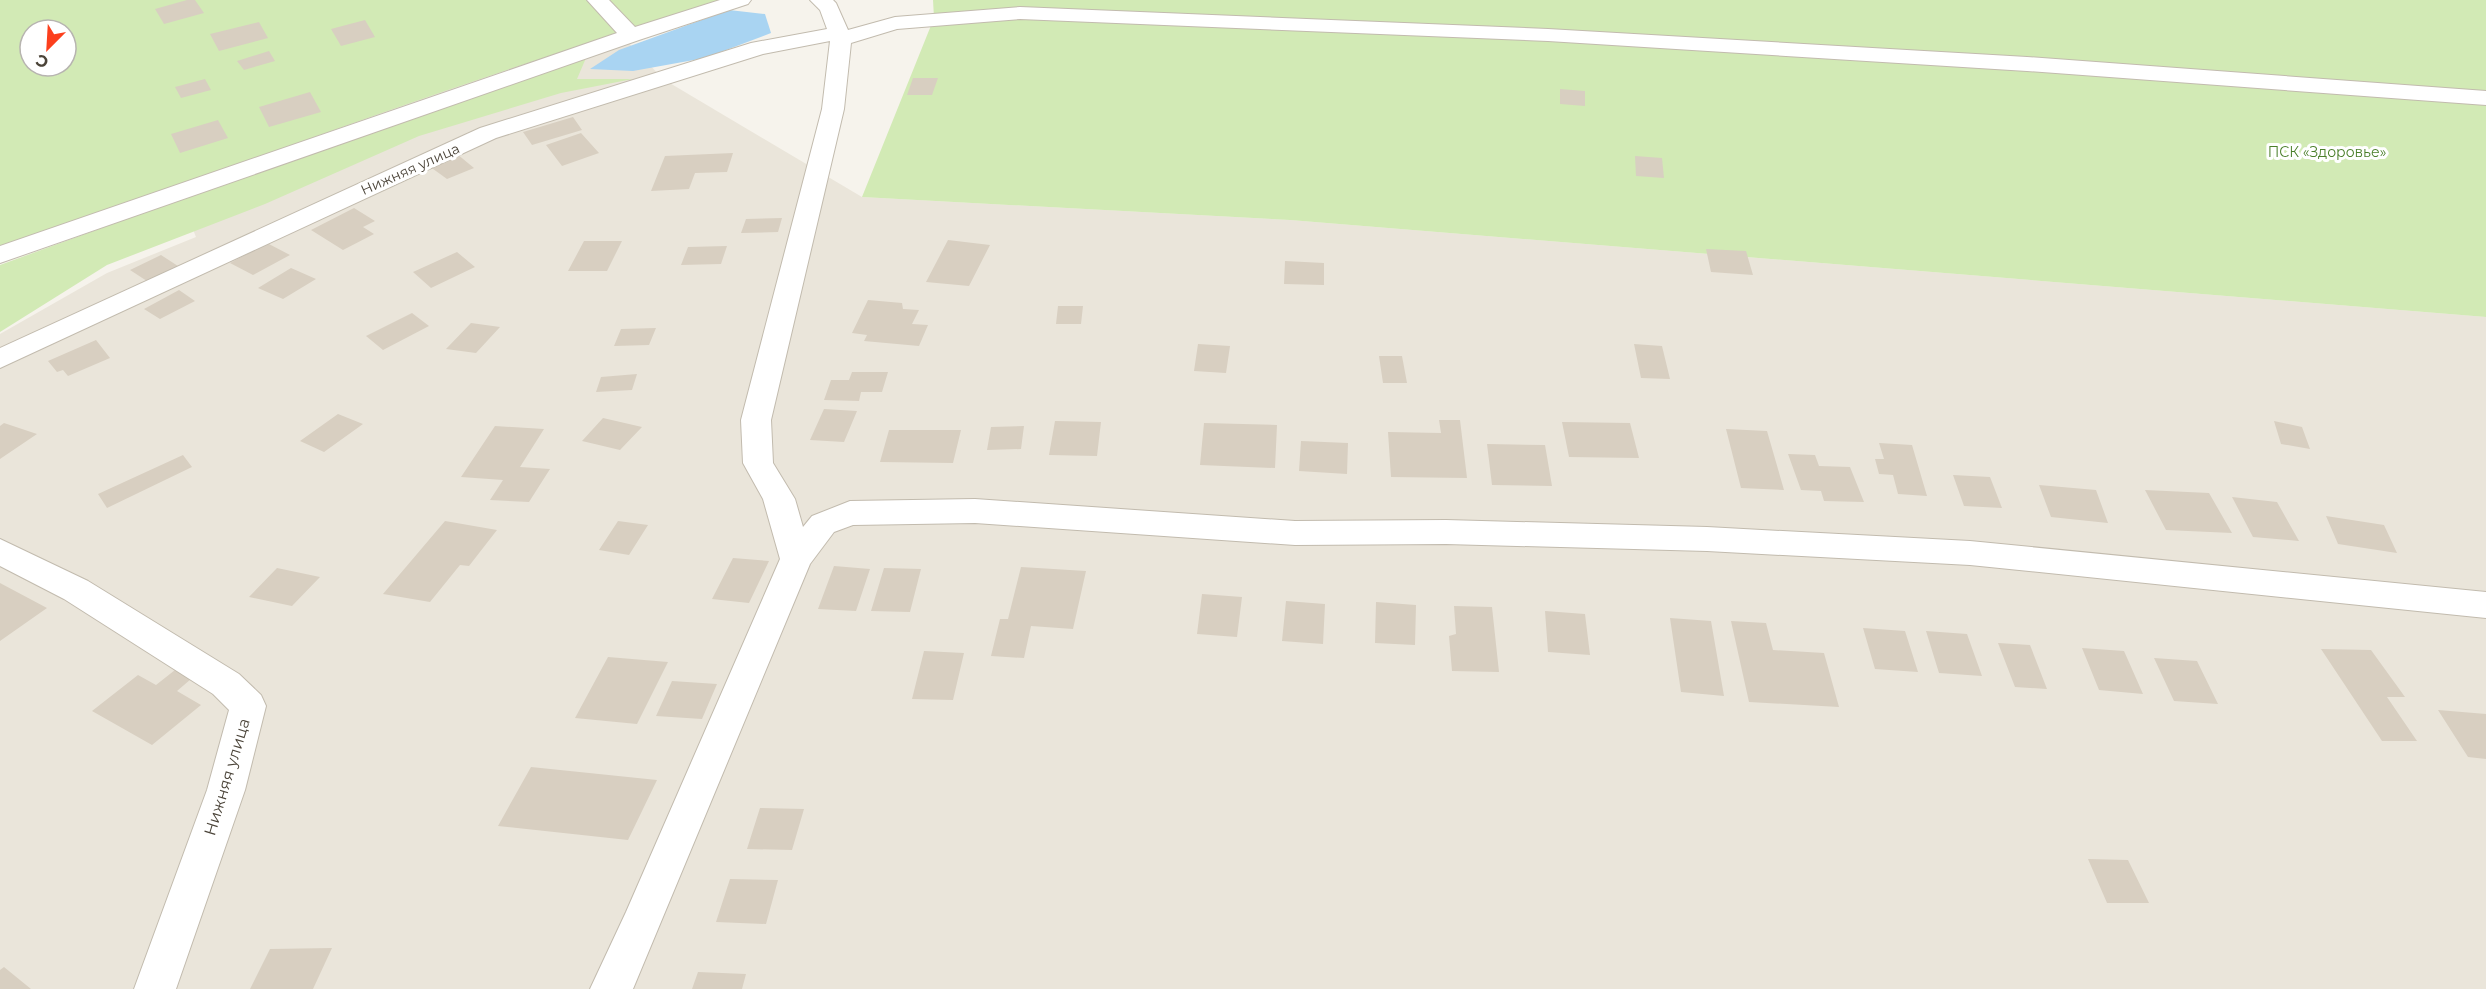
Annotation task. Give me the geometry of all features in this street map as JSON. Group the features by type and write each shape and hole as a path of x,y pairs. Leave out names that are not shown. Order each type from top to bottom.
{"street":[{"path":"597,0 631,35"},
{"path":"0,255 631,35 741,0"},
{"path":"796,559 779,499 758,463 756,420 832,111 840,36 829,7 820,0"},
{"name":"Нижняя улица","path":"0,359 488,133 759,48 840,36 896,23 1028,6 2027,64 2486,98"},
{"path":"610,989 646,914 796,559 823,524 850,513 975,511 1295,533 1446,532 1707,539 1971,553 2486,605"},
{"name":"Нижняя улица","path":"0,551 76,590 226,684 248,706 226,790 156,989"}],"shaded area":[{"path":"102,0 588,0 663,79 862,197 1290,220 2486,317 2486,989 0,989 0,334 107,273 196,237"}],"green space":[{"path":"0,0 729,0 545,57 0,250"},
{"name":"ПСК «Здоровье»","path":"933,0 2486,0 2486,317 1290,220 862,197 934,18"},
{"path":"586,58 577,79 633,79 561,93 419,136 265,204 107,265 0,332 0,265 351,137"}],"water":[{"path":"729,10 765,14 771,33 705,58 633,71 590,69 619,50"}],"building":[{"path":"195,0 204,13 164,24 155,9"},
{"path":"365,20 375,37 341,46 331,29"},
{"path":"259,22 268,38 219,51 210,34"},
{"path":"269,51 275,61 244,70 237,61"},
{"path":"913,78 938,78 932,95 907,95"},
{"path":"205,79 211,90 181,98 175,87"},
{"path":"1560,89 1585,91 1585,106 1560,104"},
{"path":"310,92 321,112 269,127 259,107"},
{"path":"573,117 582,130 532,145 523,132"},
{"path":"218,120 228,138 180,153 171,134"},
{"path":"581,133 599,153 562,166 546,145"},
{"path":"733,153 727,172 695,173 689,189 651,191 665,156"},
{"path":"457,154 474,168 447,179 429,166"},
{"path":"1635,156 1662,158 1664,178 1636,176"},
{"path":"354,208 375,221 363,227 374,234 343,250 311,230"},
{"path":"782,218 778,232 741,233 746,219"},
{"path":"948,240 990,245 969,286 926,282"},
{"path":"584,241 622,241 607,271 568,271"},
{"path":"267,243 290,255 253,275 230,263"},
{"path":"727,246 721,264 681,265 688,247"},
{"path":"1706,249 1746,251 1753,275 1711,272"},
{"path":"457,252 475,267 431,288 413,272"},
{"path":"161,255 181,268 150,283 130,270"},
{"path":"1285,261 1324,263 1324,285 1284,284"},
{"path":"291,268 316,279 283,299 258,288"},
{"path":"179,290 195,301 160,319 144,309"},
{"path":"868,300 902,303 903,309 919,310 912,324 928,325 919,346 864,341 867,335 852,333"},
{"path":"1058,306 1083,306 1081,324 1056,324"},
{"path":"412,313 429,326 383,350 366,336"},
{"path":"471,323 500,327 476,353 446,349"},
{"path":"656,328 649,345 614,346 621,329"},
{"path":"96,340 110,358 68,376 63,370 57,372 48,361"},
{"path":"1198,344 1230,346 1226,373 1194,371"},
{"path":"1634,344 1662,346 1670,379 1641,378"},
{"path":"1379,356 1402,356 1407,383 1383,383"},
{"path":"852,372 888,372 882,392 861,392 859,401 824,400 831,380 849,380"},
{"path":"637,374 632,390 596,392 601,377"},
{"path":"824,409 857,411 844,442 810,440"},
{"path":"338,414 363,424 324,452 300,441"},
{"path":"603,418 642,427 620,450 582,441"},
{"path":"1439,420 1460,420 1467,478 1391,477 1388,432 1441,433"},
{"path":"1055,421 1101,422 1097,456 1049,455"},
{"path":"2274,421 2302,427 2310,449 2281,444"},
{"path":"1562,422 1630,423 1639,458 1569,457"},
{"path":"4,423 37,434 0,459 0,426"},
{"path":"1204,423 1277,425 1275,468 1200,465"},
{"path":"495,426 544,429 520,467 550,469 529,502 490,500 503,480 461,477"},
{"path":"1024,426 1021,449 987,450 991,427"},
{"path":"1726,429 1767,431 1784,490 1741,488"},
{"path":"889,430 961,430 953,463 880,462"},
{"path":"1301,441 1348,443 1347,474 1299,471"},
{"path":"1879,443 1912,445 1927,496 1898,494 1893,475 1879,474 1875,459 1884,459"},
{"path":"1487,444 1545,445 1552,486 1492,485"},
{"path":"1788,454 1815,455 1819,466 1850,467 1864,502 1824,501 1821,491 1801,490"},
{"path":"183,455 192,467 107,508 98,494"},
{"path":"1953,475 1990,477 2002,508 1964,506"},
{"path":"2039,485 2096,490 2108,523 2051,517"},
{"path":"2145,490 2209,493 2232,533 2166,530"},
{"path":"2232,497 2277,502 2299,541 2253,537"},
{"path":"2326,516 2384,525 2397,553 2338,544"},
{"path":"445,521 497,530 469,566 460,565 430,602 383,594"},
{"path":"618,521 648,525 629,555 599,550"},
{"path":"733,558 769,561 749,603 712,599"},
{"path":"834,566 870,569 856,611 818,609"},
{"path":"1021,567 1086,571 1073,629 1031,626 1024,658 991,656 1000,619 1008,619"},
{"path":"277,568 320,577 292,606 249,597"},
{"path":"884,568 921,569 910,612 871,611"},
{"path":"0,583 47,608 0,641"},
{"path":"1202,594 1242,597 1237,637 1197,634"},
{"path":"1286,601 1325,604 1323,644 1282,641"},
{"path":"1376,602 1416,605 1415,645 1375,643"},
{"path":"1454,606 1492,607 1499,672 1452,671 1449,636 1456,634"},
{"path":"1545,611 1585,614 1590,655 1548,652"},
{"path":"1670,618 1711,621 1724,696 1681,692"},
{"path":"1731,621 1766,623 1773,650 1824,653 1839,707 1749,702"},
{"path":"1863,628 1905,631 1918,672 1875,669"},
{"path":"1926,631 1967,634 1982,676 1939,673"},
{"path":"1998,643 2030,645 2047,689 2015,687"},
{"path":"2082,648 2124,651 2143,694 2099,690"},
{"path":"2321,649 2371,650 2405,697 2387,697 2417,741 2382,741"},
{"path":"924,651 964,653 953,700 912,699"},
{"path":"608,657 668,662 637,724 575,718"},
{"path":"2154,658 2197,661 2218,704 2174,701"},
{"path":"175,670 191,679 177,691 201,705 152,745 92,711 138,675 156,685"},
{"path":"672,681 717,684 702,719 656,716"},
{"path":"2438,710 2486,714 2486,759 2468,757"},
{"path":"531,767 657,780 628,840 498,826"},
{"path":"760,808 804,809 792,850 747,849"},
{"path":"2088,859 2128,860 2149,903 2107,903"},
{"path":"730,879 778,880 766,924 716,922"},
{"path":"332,948 313,989 250,989 270,949"},
{"path":"4,967 31,989 0,989 0,970"},
{"path":"698,972 746,974 742,989 692,989"}]}
